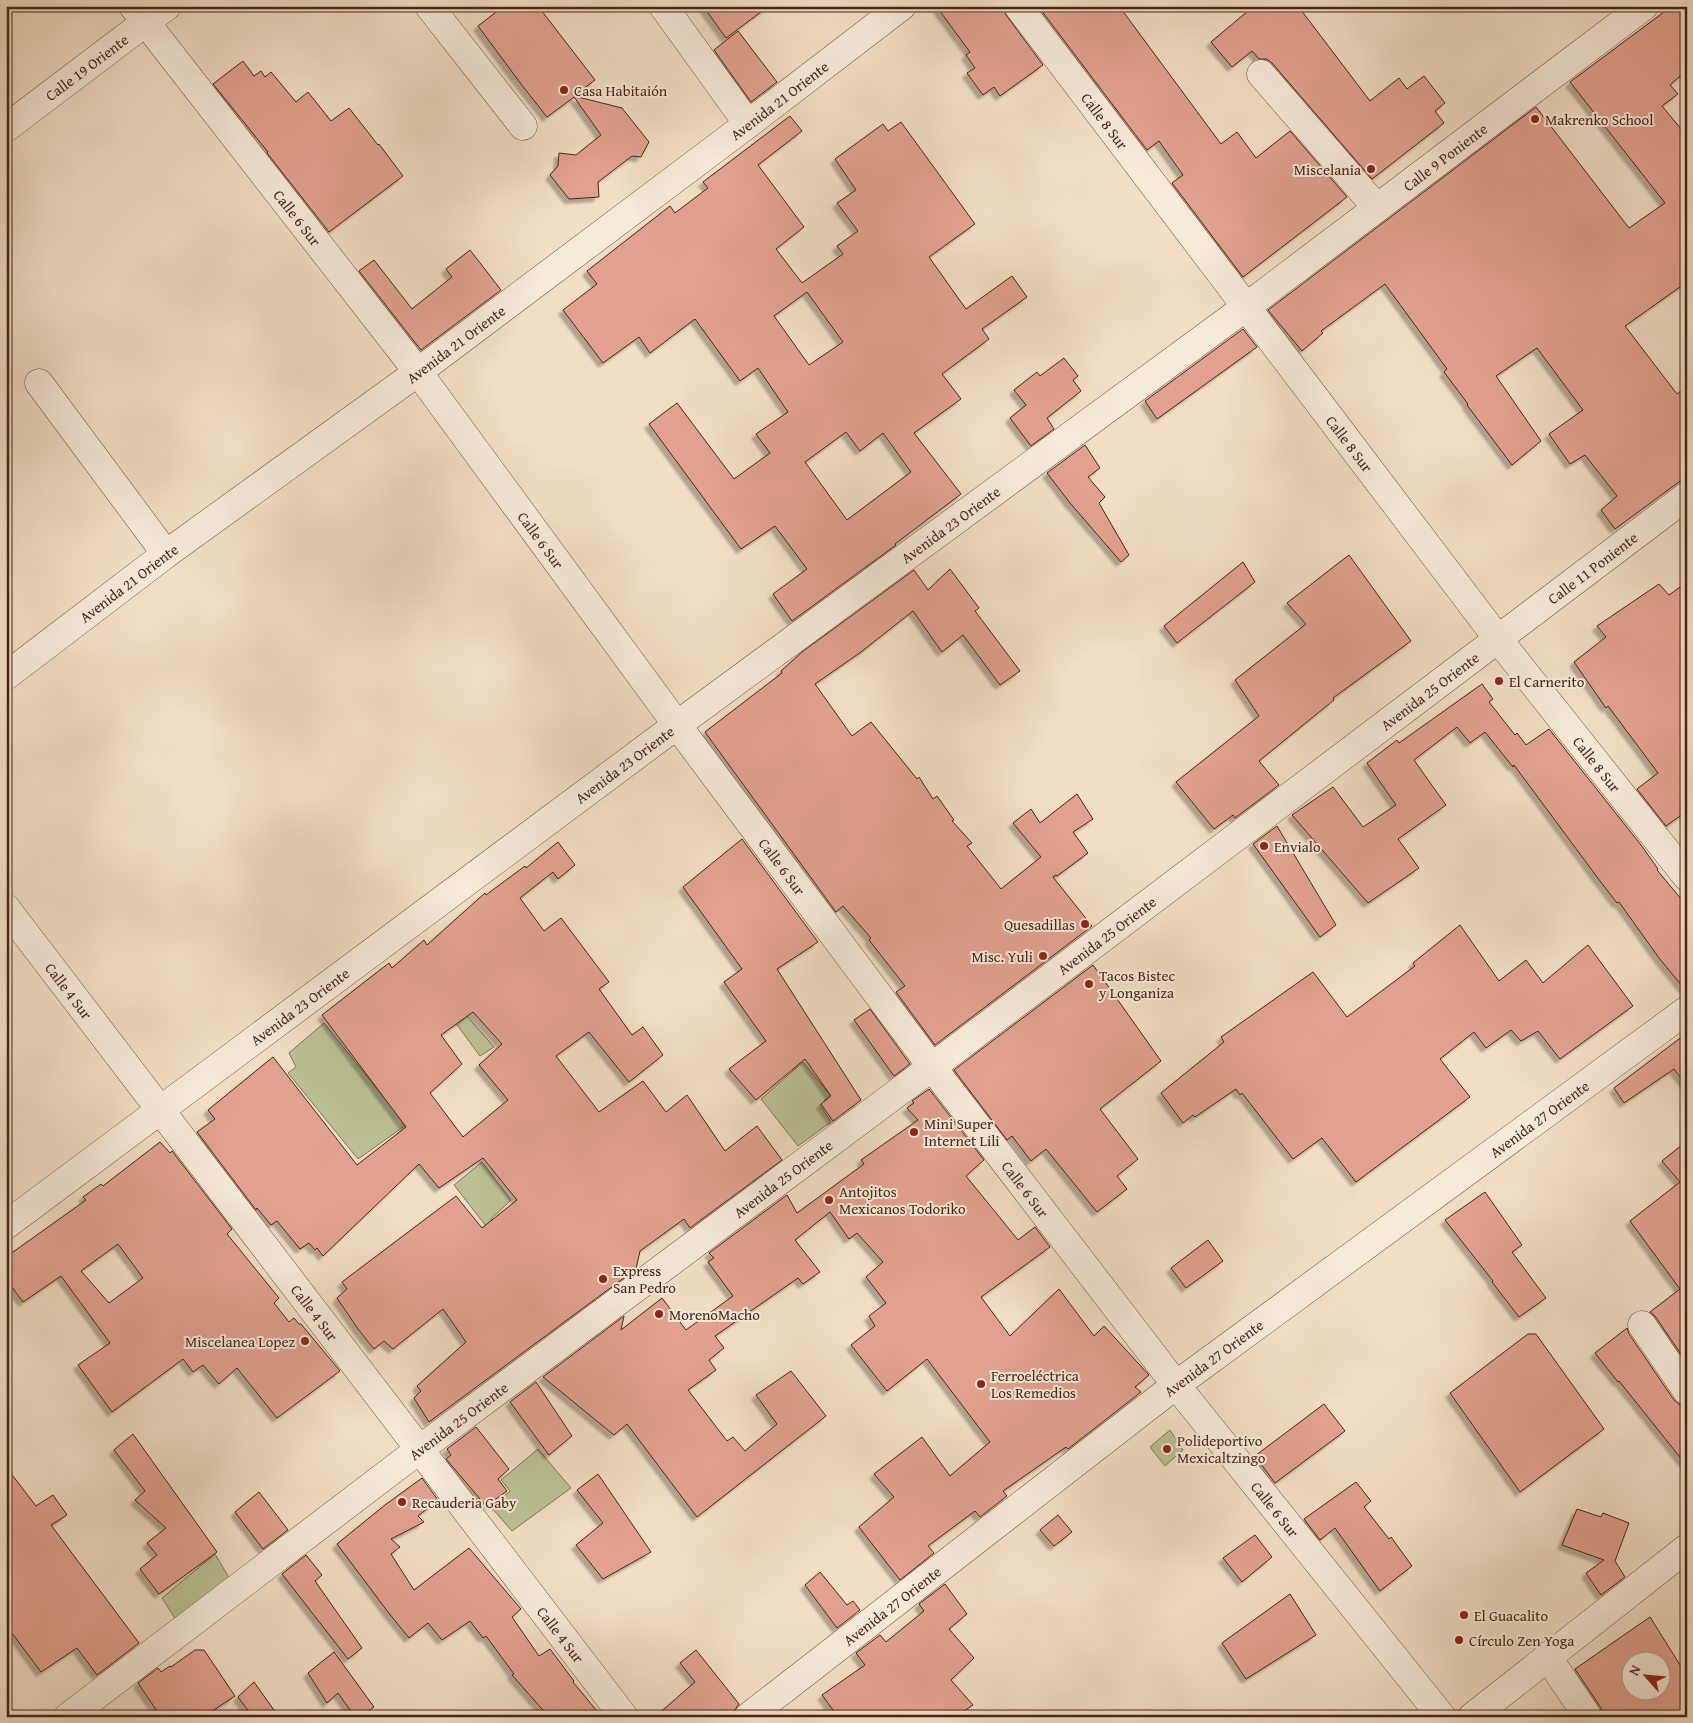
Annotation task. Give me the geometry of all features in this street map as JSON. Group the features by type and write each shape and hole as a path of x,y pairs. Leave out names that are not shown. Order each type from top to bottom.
{"street":[{"path":"429,6 523,126"},
{"path":"663,6 748,124"},
{"name":"Avenida 21 Oriente","path":"6,676 166,554 418,372 902,6"},
{"name":"Calle 8 Sur","path":"1018,6 1498,639 1687,877"},
{"name":"Calle 9 Poniente","path":"1246,307 1644,6"},
{"name":"Calle 19 Oriente","path":"6,128 148,12"},
{"name":"Calle 6 Sur","path":"148,12 418,372 677,725 932,1067 1176,1385 1442,1717"},
{"path":"1261,74 1377,208"},
{"name":"Avenida 23 Oriente","path":"6,1225 677,725 1246,307"},
{"path":"39,383 166,554"},
{"name":"Calle 11 Poniente","path":"1498,639 1687,496"},
{"name":"Avenida 25 Oriente","path":"68,1717 420,1449 932,1067 1498,639"},
{"name":"Calle 4 Sur","path":"6,908 624,1717"},
{"name":"Avenida 27 Oriente","path":"748,1717 1176,1385 1687,1010"},
{"path":"1642,1325 1687,1391"},
{"path":"1472,1717 1547,1656 1687,1548"},
{"path":"1547,1656 1588,1717"}],"green space":[{"path":"461,1009 494,1047 480,1056 452,1018"},
{"path":"324,1023 406,1125 358,1159 288,1073 296,1067 289,1053"},
{"path":"803,1062 830,1095 820,1105 831,1122 798,1146 761,1099"},
{"path":"482,1162 511,1200 491,1219 499,1231 493,1235 454,1185"},
{"name":"Polideportivo Mexicaltzingo","path":"1170,1430 1183,1450 1165,1466 1150,1447"},
{"path":"538,1449 571,1488 512,1531 491,1507 510,1491 501,1480"},
{"path":"215,1554 231,1581 178,1623 162,1598"}],"building":[{"path":"504,6 538,6 595,80 574,96 622,108 649,142 641,157 632,156 598,182 599,197 569,199 550,175 558,166 559,153 576,155 601,135 574,97 547,117 521,84 478,26"},
{"path":"703,6 769,6 726,38"},
{"path":"936,6 1003,6 1006,15 1043,65 1000,96 994,87 983,95 967,73 975,68 966,55 970,52"},
{"path":"1038,6 1119,6 1221,144 1237,132 1256,158 1290,131 1347,197 1243,277 1172,183 1183,175 1159,141 1147,150"},
{"path":"1254,6 1298,6 1370,101 1399,78 1407,89 1424,76 1445,103 1435,111 1444,123 1372,179 1272,63 1267,59 1259,59 1252,51 1232,67 1211,42"},
{"path":"1672,6 1687,6 1687,70 1670,85 1678,94 1662,106 1687,136 1687,282 1625,326 1677,394 1687,387 1687,476 1615,529 1601,510 1617,496 1585,455 1570,464 1549,434 1583,410 1537,348 1496,376 1541,441 1512,465 1467,405 1444,372 1447,369 1385,284 1321,331 1323,333 1302,351 1268,310 1536,107 1629,228 1665,203 1570,82"},
{"path":"738,31 777,82 751,102 714,50"},
{"path":"243,61 254,76 261,71 265,77 271,72 296,102 308,92 331,121 349,108 403,176 329,232 213,84"},
{"path":"790,116 802,131 758,165 804,227 776,249 802,283 843,254 837,246 858,231 837,203 856,190 835,159 883,124 888,131 901,122 975,224 929,257 966,309 1012,276 1027,297 982,329 989,339 942,374 961,399 914,433 961,494 896,545 792,621 773,594 807,569 775,526 741,549 649,424 677,403 734,479 770,453 756,434 788,412 758,368 740,381 695,319 650,353 639,337 603,363 563,310 597,284 587,271 670,206 675,213 708,188 703,182","holes":["807,292 843,342 809,365 774,316","846,432 860,451 883,433 911,472 847,520 805,462"]},
{"path":"470,250 501,290 421,350 359,271 374,260 412,309 452,277 446,269"},
{"path":"1243,329 1257,347 1157,419 1145,401"},
{"path":"1064,358 1078,376 1073,380 1081,391 1047,418 1054,429 1031,446 1010,418 1026,405 1014,390 1037,372 1040,376"},
{"path":"1085,445 1100,468 1088,477 1105,497 1099,503 1129,555 1121,562 1047,473"},
{"path":"1349,555 1411,641 1333,698 1334,700 1259,761 1279,785 1235,818 1233,815 1214,829 1176,782 1259,716 1235,680 1306,624 1287,603"},
{"path":"1243,562 1255,582 1177,643 1164,626"},
{"path":"950,569 979,608 975,611 1020,671 1000,685 963,635 942,652 913,611 861,652 815,684 852,736 871,722 917,779 919,777 933,799 937,796 954,820 952,821 972,843 967,846 1001,889 1041,857 1013,823 1031,809 1040,823 1077,794 1093,819 1073,832 1088,853 1053,877 1092,926 935,1045 896,992 905,986 869,940 871,938 843,906 836,912 705,732 782,673 781,671 802,652 914,570 928,590"},
{"path":"1687,582 1687,811 1666,826 1637,789 1658,773 1608,706 1606,708 1574,662 1606,637 1597,626 1659,584 1669,595"},
{"path":"1482,684 1493,699 1489,702 1515,735 1517,733 1526,745 1549,729 1641,845 1657,870 1687,906 1687,992 1659,958 1619,902 1617,903 1600,881 1514,765 1513,767 1485,732 1470,743 1457,727 1414,760 1446,805 1398,839 1419,868 1368,903 1292,815 1333,787 1363,827 1396,805 1367,763 1397,740 1399,743"},
{"path":"1277,826 1336,925 1320,937 1253,844"},
{"path":"742,839 818,942 777,969 861,1100 833,1121 821,1104 831,1096 805,1059 756,1100 729,1069 766,1041 724,982 742,969 683,887"},
{"path":"558,842 575,865 558,879 553,872 520,898 544,931 561,918 609,982 599,989 632,1035 643,1027 663,1055 629,1082 589,1032 556,1056 599,1112 643,1081 666,1112 687,1095 725,1151 757,1126 782,1160 690,1228 684,1219 640,1251 636,1269 429,1422 414,1398 421,1391 417,1386 466,1342 443,1309 393,1349 384,1341 374,1349 337,1298 347,1289 342,1282 456,1196 482,1228 517,1200 483,1158 439,1188 419,1164 323,1256 317,1248 315,1250 309,1243 300,1249 277,1221 271,1225 257,1208 256,1210 197,1132 215,1119 208,1110 273,1057 357,1165 406,1127 322,1015 389,963 392,968 424,940 427,945 485,893 486,895 525,866 526,868","holes":["473,1012 502,1044 479,1065 508,1100 463,1137 430,1093 462,1064 441,1035"]},
{"path":"1460,925 1499,981 1526,960 1543,983 1588,945 1633,1006 1560,1059 1538,1031 1521,1041 1511,1030 1486,1048 1474,1032 1440,1059 1470,1097 1356,1182 1322,1138 1293,1159 1242,1093 1240,1095 1236,1089 1183,1123 1161,1093 1224,1042 1221,1037 1313,972 1347,1017 1415,966 1413,963"},
{"path":"1093,965 1161,1061 1100,1109 1138,1159 1117,1176 1127,1189 1097,1212 1046,1149 1031,1161 1012,1136 1007,1140 954,1070"},
{"path":"870,1009 910,1064 894,1076 854,1020"},
{"path":"1687,1033 1687,1086 1674,1069 1624,1103 1614,1088"},
{"path":"929,1089 984,1160 966,1176 1018,1240 1035,1227 1050,1247 981,1297 1010,1336 1059,1289 1094,1336 1104,1326 1149,1375 1135,1387 1141,1392 1068,1449 1066,1447 1003,1491 1007,1496 980,1517 975,1511 928,1546 934,1553 900,1580 859,1527 894,1497 874,1474 922,1437 950,1476 990,1442 927,1359 887,1391 851,1345 875,1326 869,1316 886,1303 866,1277 883,1262 857,1233 849,1239 830,1212 795,1240 820,1272 803,1284 798,1278 715,1336 724,1348 709,1360 716,1370 688,1390 727,1441 733,1437 745,1451 777,1424 756,1395 791,1371 826,1416 697,1517 627,1424 614,1435 543,1377 624,1316 621,1330 662,1298 686,1330 733,1296 708,1262 714,1258 709,1253 787,1195 797,1213 864,1164 861,1160 918,1120 907,1108 914,1103 912,1101"},
{"path":"1687,1141 1687,1363 1655,1316 1650,1312 1680,1289 1630,1221 1680,1182 1662,1161"},
{"path":"160,1142 170,1153 172,1151 232,1229 227,1234 279,1298 274,1303 289,1322 294,1318 301,1324 340,1371 277,1418 237,1368 219,1384 203,1365 193,1372 183,1359 112,1412 78,1365 110,1343 61,1276 23,1302 6,1279 6,1257 86,1200 83,1197 101,1184 103,1186","holes":["118,1244 143,1278 109,1303 81,1271"]},
{"path":"1485,1192 1522,1245 1512,1252 1546,1298 1519,1317 1445,1220"},
{"path":"1208,1240 1223,1261 1186,1288 1171,1268"},
{"path":"1627,1328 1629,1334 1674,1400 1680,1405 1687,1406 1687,1466 1595,1353"},
{"path":"1528,1334 1536,1334 1604,1429 1520,1492 1450,1393"},
{"path":"536,1382 572,1436 549,1455 510,1402"},
{"path":"1324,1404 1345,1431 1275,1483 1255,1456"},
{"path":"476,1427 509,1469 498,1479 507,1491 486,1506 446,1459 451,1455 447,1449"},
{"path":"133,1434 217,1552 159,1594 140,1569 157,1555 147,1543 166,1528 135,1500 145,1491 114,1450"},
{"path":"6,1467 36,1506 53,1495 67,1515 51,1525 139,1643 97,1675 77,1648 41,1672 6,1625"},
{"path":"598,1474 651,1552 603,1579 576,1545 603,1523 577,1490"},
{"path":"422,1478 438,1500 418,1516 424,1522 391,1539 400,1547 391,1554 414,1590 469,1548 521,1609 512,1617 539,1656 550,1649 573,1682 602,1717 549,1717 512,1675 514,1674 486,1636 483,1638 470,1621 442,1640 428,1623 409,1638 388,1612 337,1544"},
{"path":"1356,1482 1371,1501 1364,1507 1389,1539 1391,1537 1412,1566 1380,1591 1335,1528 1320,1540 1304,1519"},
{"path":"259,1492 288,1530 263,1549 235,1512"},
{"path":"1577,1509 1601,1517 1603,1513 1629,1523 1615,1561 1625,1577 1601,1595 1586,1573 1604,1560 1562,1545"},
{"path":"1058,1515 1072,1532 1054,1546 1040,1530"},
{"path":"1255,1535 1272,1557 1242,1582 1223,1558"},
{"path":"306,1555 322,1575 315,1581 362,1648 348,1659 282,1574"},
{"path":"820,1572 847,1605 853,1601 860,1610 837,1628 805,1585"},
{"path":"945,1584 967,1614 949,1629 974,1658 951,1680 973,1705 955,1717 838,1717 822,1695 865,1665 856,1653 880,1635 886,1642 924,1611 919,1604"},
{"path":"1290,1594 1316,1635 1246,1679 1222,1643"},
{"path":"1650,1617 1687,1676 1687,1717 1604,1717 1601,1708 1575,1669"},
{"path":"195,1650 204,1650 235,1696 203,1717 161,1717 138,1683 158,1668 161,1672"},
{"path":"696,1650 739,1704 734,1711 733,1717 655,1717 695,1682 680,1663"},
{"path":"334,1652 374,1707 360,1717 355,1717 338,1693 327,1703 308,1673"},
{"path":"254,1682 279,1717 253,1717 238,1697"}],"place":[{"name":"Casa Habitaión","path":"564,90"},
{"name":"Makrenko School","path":"1535,119"},
{"name":"Miscelania","path":"1371,169"},
{"name":"El Carnerito","path":"1499,681"},
{"name":"Envialo","path":"1264,846"},
{"name":"Quesadillas","path":"1085,924"},
{"name":"Misc. Yuli","path":"1043,956"},
{"name":"Tacos Bistec y Longaniza","path":"1089,984"},
{"name":"Mini Super Internet Lili","path":"914,1132"},
{"name":"Antojitos Mexicanos Todoriko","path":"829,1200"},
{"name":"Express San Pedro","path":"603,1279"},
{"name":"MorenoMacho","path":"659,1314"},
{"name":"Miscelanea Lopez","path":"305,1341"},
{"name":"Ferroeléctrica Los Remedios","path":"981,1384"},
{"name":"Polideportivo Mexicaltzingo","path":"1167,1449"},
{"name":"Recauderia Gaby","path":"402,1502"},
{"name":"El Guacalito","path":"1464,1615"},
{"name":"Círculo Zen Yoga","path":"1459,1640"}]}
